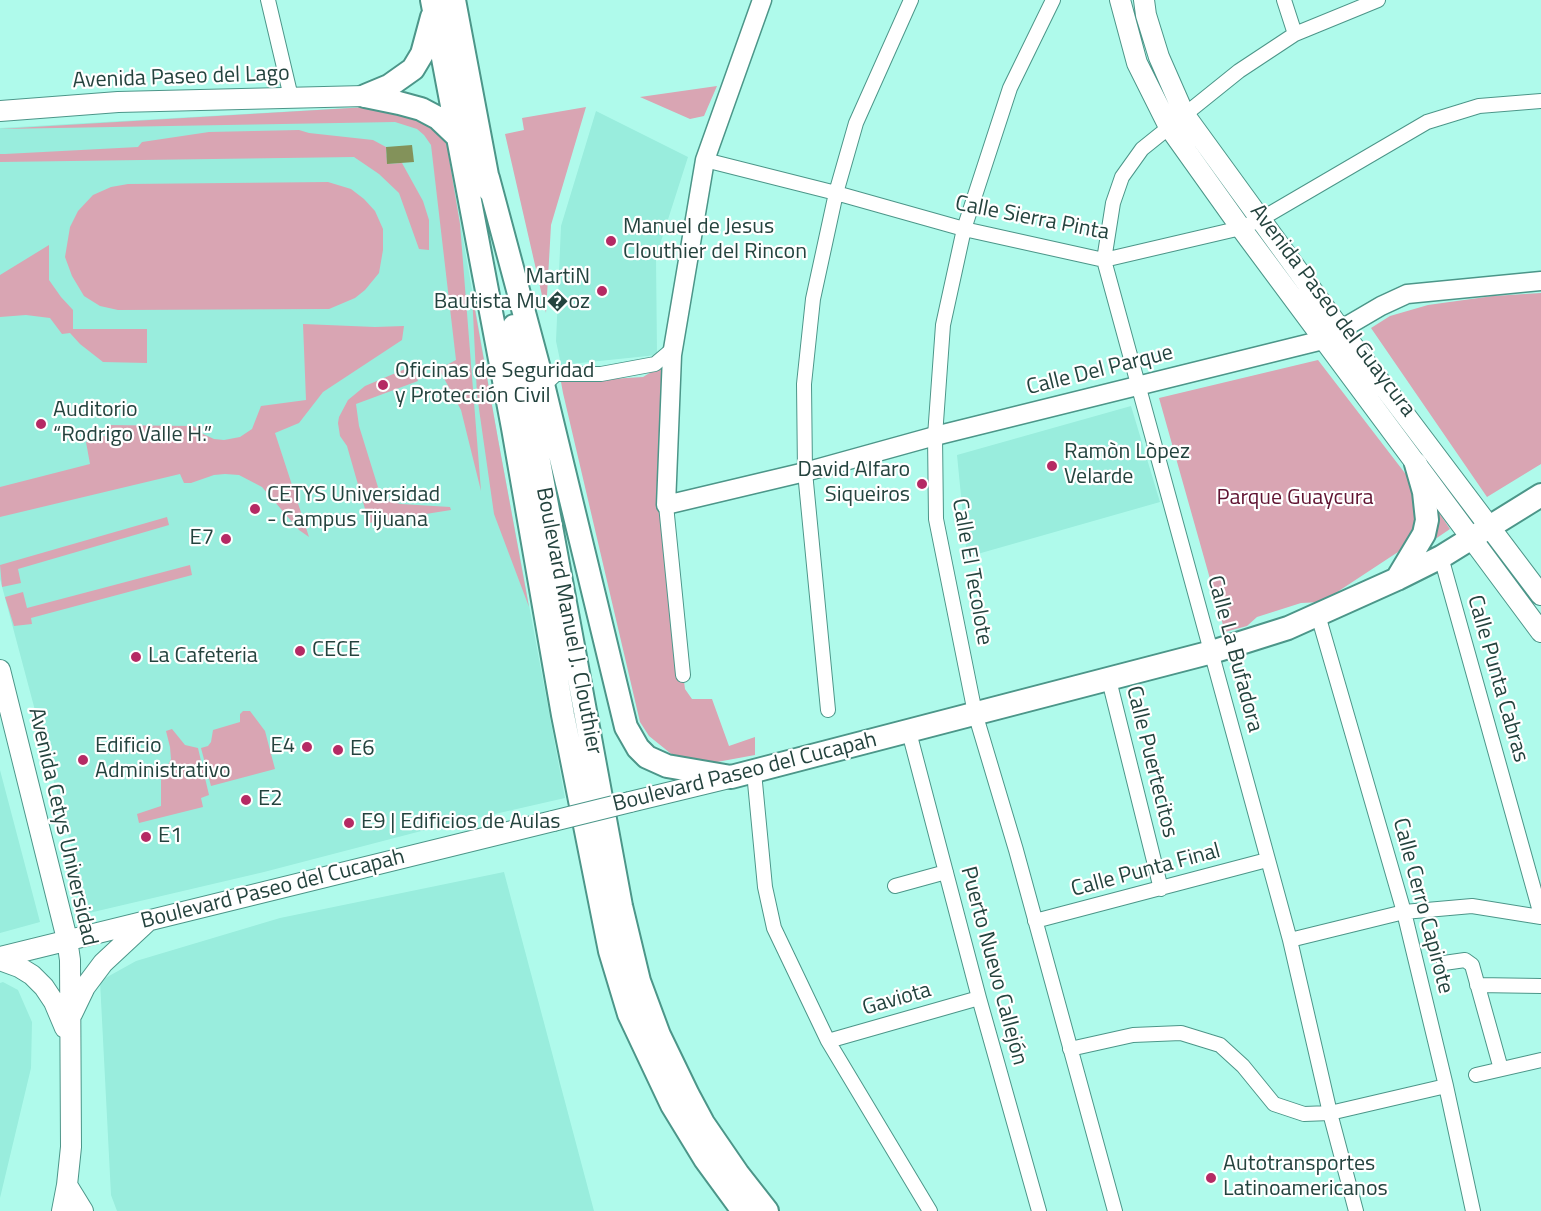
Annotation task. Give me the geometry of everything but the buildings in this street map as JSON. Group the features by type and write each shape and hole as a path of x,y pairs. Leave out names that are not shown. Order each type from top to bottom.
{"main road":[{"name":"Avenida Paseo del Guaycura","path":"1120,0 1137,63 1176,120 1241,228 1416,464 1541,595"},
{"name":"Avenida Paseo del Guaycura","path":"1144,0 1146,15 1176,120 1261,219 1341,330 1481,533 1541,632"},
{"path":"365,96 389,86 413,69 422,54 439,1"},
{"name":"Boulevard Manuel J. Clouthier","path":"439,1 459,138 563,715 610,951 629,1014 672,1105 700,1151 743,1211"},
{"name":"Boulevard Manuel J. Clouthier","path":"439,1 488,178 621,906 639,981 658,1035 703,1123 767,1211"},
{"name":"Avenida Paseo del Lago","path":"0,111 117,102 365,96"},
{"path":"365,96 421,109 438,118 459,138"},
{"path":"488,178 544,385 626,727 638,748 654,761 686,770 731,777"},
{"path":"1397,579 1424,534 1427,520 1425,499 1416,464"},
{"name":"Boulevard Paseo del Cucapah","path":"0,959 67,939 147,922 909,732 1212,652 1288,628 1397,579 1441,557 1541,495"},
{"name":"Avenida Cetys Universidad","path":"0,670 67,939 70,960 70,1147 62,1211"},
{"path":"69,1029 85,987 103,963 147,922"},
{"path":"0,959 32,975 45,987 69,1029"},
{"path":"67,1185 83,1211"}],"street":[{"path":"268,0 291,97"},
{"path":"683,675 666,505 674,348 705,160 762,0"},
{"path":"828,710 805,472 804,384 813,299 836,193 856,123 911,0"},
{"name":"Calle El Tecolote","path":"1053,0 1011,88 964,229 943,326 935,436 936,519 975,713 1016,850 1115,1211"},
{"path":"1284,0 1294,34"},
{"name":"Calle La Bufadora","path":"1356,1211 1330,1113 1290,940 1104,260 1113,203 1122,177 1142,149 1239,71 1294,34 1378,0"},
{"name":"Calle Sierra Pinta","path":"705,160 836,193 964,229 1104,260 1241,228 1261,219 1426,122 1479,106 1541,101"},
{"name":"Calle Del Parque","path":"666,505 805,472 935,436 1323,340 1381,306 1407,294 1541,281"},
{"path":"544,385 556,374 601,374 655,364 674,348"},
{"name":"Calle Punta Cabras","path":"1441,557 1541,916"},
{"name":"Calle Cerro Capirote","path":"1318,615 1404,912 1473,1211"},
{"name":"Calle Puertecitos","path":"1109,680 1161,889"},
{"name":"Puerto Nuevo Callejón","path":"909,732 979,998 1039,1211"},
{"path":"754,771 765,887 774,928 828,1041 930,1211"},
{"name":"Calle Punta Final","path":"1035,921 1267,860"},
{"path":"895,886 946,872"},
{"path":"1290,940 1404,912 1472,906 1541,916"},
{"path":"1444,963 1465,960 1472,965 1501,1069"},
{"path":"1478,985 1541,986"},
{"name":"Gaviota","path":"828,1041 979,998"},
{"path":"1070,1049 1133,1035 1181,1033 1220,1045 1243,1066 1274,1104 1304,1114 1330,1113 1446,1086"},
{"path":"1476,1076 1541,1060"}],"shaded area":[{"name":"CETYS Universidad - Campus Tijuana","path":"384,106 447,146 498,439 565,798 429,829 264,872 89,913 0,579 0,128"},
{"name":"Manuel de Jesus Clouthier del Rincon","path":"596,111 688,157 656,257 657,355 561,365 556,341 561,226"},
{"path":"412,145 414,162 387,164 386,147"},
{"path":"1131,406 1160,502 967,557 957,455"},
{"path":"0,770 40,922 0,933"},
{"path":"504,872 594,1211 117,1211 111,1195 100,981 136,961 280,918"},
{"path":"3,982 18,990 32,1022 31,1068 0,1198 0,983"}],"green space":[{"path":"717,86 704,116 690,119 640,97"},
{"path":"384,106 420,112 444,138 447,146 460,224 481,491 461,410 439,369 456,360 431,145 417,129 395,122 0,129"},
{"path":"586,107 551,225 546,313 505,134 524,130 522,118"},
{"path":"299,130 373,140 386,147 387,164 402,163 423,201 429,220 429,250 419,249 399,193 379,174 354,157 0,162 0,154 138,147 142,142 209,132"},
{"path":"328,182 351,189 364,199 375,211 383,229 383,250 379,273 355,298 329,309 118,310 100,306 84,296 72,276 65,257 70,227 78,211 93,195 111,187 128,184"},
{"path":"49,245 49,280 73,310 73,329 147,329 147,363 103,362 70,333 62,334 50,318 26,315 0,317 0,275"},
{"path":"472,293 529,607 494,514 477,395"},
{"path":"1541,293 1541,464 1487,497 1371,328 1390,316 1428,305 1493,296"},
{"path":"303,324 404,326 402,340 323,392 299,423 275,433 309,537 299,530 262,487 239,475 225,474 184,483 180,474 0,517 0,487 90,464 86,442 96,441 96,436 107,436 107,425 194,426 203,434 224,440 240,437 252,429 261,406 306,400"},
{"name":"Parque Guaycura","path":"1318,360 1411,481 1418,504 1416,528 1409,541 1398,552 1322,602 1301,603 1257,617 1247,626 1225,632 1159,398"},
{"path":"663,365 661,507 685,689 692,699 712,699 729,746 755,737 755,755 706,764 680,761 649,736 640,722 561,382 643,377"},
{"path":"412,366 418,381 356,404 359,426 382,500 401,504 450,507 451,510 369,523 347,446 340,436 339,417 348,400 365,386"},
{"path":"1436,508 1450,529 1425,546"},
{"path":"167,517 169,525 18,569 21,583 2,587 0,565"},
{"path":"190,565 192,575 31,618 32,624 14,626 5,597 23,592 27,608"},
{"path":"243,711 250,711 265,731 275,769 211,786 201,748 208,746 211,742 213,730 240,722 240,714"},
{"path":"172,729 185,745 198,748 209,795 201,798 203,807 139,823 137,814 161,806 161,780 171,759 166,731"}],"place":[{"name":"Manuel de Jesus Clouthier del Rincon","path":"611,241"},
{"name":"MartiN Bautista Mu�oz","path":"602,291"},
{"name":"Oficinas de Seguridad y Protección Civil","path":"383,385"},
{"name":"Auditorio “Rodrigo Valle H.”","path":"41,424"},
{"name":"Ramòn Lòpez Velarde","path":"1052,466"},
{"name":"David Alfaro Siqueiros","path":"922,484"},
{"name":"CETYS Universidad - Campus Tijuana","path":"255,509"},
{"name":"E7","path":"226,539"},
{"name":"CECE","path":"300,651"},
{"name":"La Cafeteria","path":"136,657"},
{"name":"E4","path":"307,747"},
{"name":"E6","path":"338,750"},
{"name":"Edificio Administrativo","path":"83,760"},
{"name":"E2","path":"246,800"},
{"name":"E9 | Edificios de Aulas","path":"349,823"},
{"name":"E1","path":"146,837"},
{"name":"Autotransportes Latinoamericanos","path":"1211,1178"}]}
